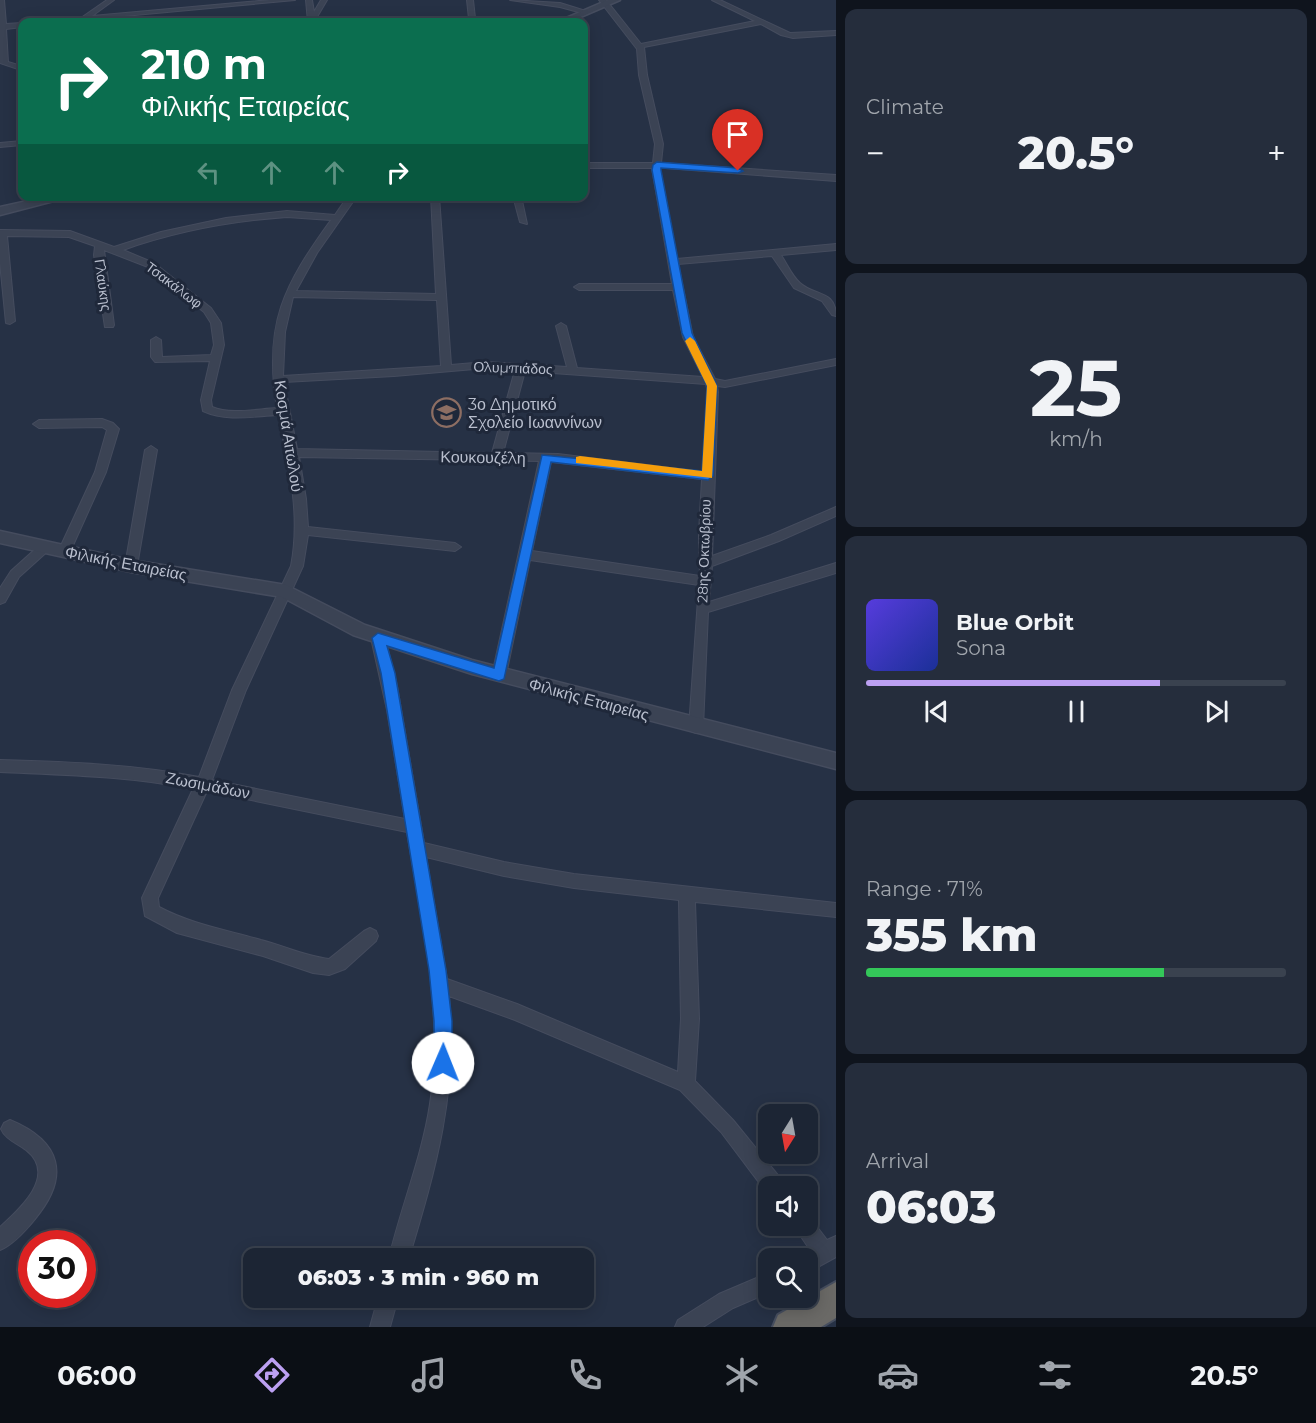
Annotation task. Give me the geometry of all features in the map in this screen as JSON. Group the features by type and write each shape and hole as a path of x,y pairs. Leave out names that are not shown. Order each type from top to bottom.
{"highway":[{"path":"790,1327 836,1299"}],"street":[{"path":"2,0 2,64 18,65"},
{"path":"85,18 111,0"},
{"path":"121,18 200,12 292,0"},
{"path":"309,0 311,18"},
{"path":"313,18 324,0"},
{"path":"470,0 472,18"},
{"path":"513,0 586,12"},
{"path":"715,0 792,36 820,31 836,33"},
{"path":"572,18 608,1 640,46 762,22"},
{"path":"2,27 18,25"},
{"name":"28ης Οκτωβρίου","path":"640,46 643,75 659,141 658,186 677,287 687,333 711,383 712,392 705,534 706,563 696,726"},
{"path":"4,73 18,66"},
{"path":"0,145 18,143"},
{"path":"588,166 657,165 836,178"},
{"path":"0,211 45,201"},
{"name":"Κοσμά Αιτωλού","path":"350,201 289,294 282,322 279,379 299,490 301,530 299,559 239,690 203,784 150,898 151,911 177,925 263,948 313,965 329,967 339,963 370,936"},
{"path":"435,201 446,368"},
{"path":"518,201 524,222"},
{"path":"115,250 190,228 233,220 305,214 338,218"},
{"path":"1,233 10,321"},
{"name":"Τσακάλωφ","path":"1,233 66,233 150,264 211,314 218,328 216,358 206,400 208,411 224,413 284,411"},
{"name":"Γλαύκης","path":"100,245 99,255 109,325"},
{"path":"672,262 836,247"},
{"path":"774,252 797,286 825,299 836,313"},
{"path":"579,287 677,287"},
{"path":"289,294 441,297"},
{"path":"561,326 573,371"},
{"path":"156,340 156,357 159,360 216,358"},
{"name":"Ολυμπιάδος","path":"279,379 394,374 486,365 692,379 730,384 836,362"},
{"path":"496,458 521,367"},
{"path":"39,424 102,423 113,429 107,452 64,552"},
{"path":"131,566 151,450"},
{"name":"Κουκουζέλη","path":"294,453 546,457 708,476"},
{"path":"499,675 527,555 546,457"},
{"path":"706,563 775,538 836,511"},
{"path":"301,530 455,547"},
{"name":"Φιλικής Εταιρείας","path":"0,537 131,566 286,591 346,624 378,638 499,675 836,761"},
{"path":"0,599 15,574 45,547"},
{"path":"527,555 705,581"},
{"path":"702,609 836,568"},
{"path":"378,638 388,673 440,985 444,1044 438,1114 402,1248"},
{"name":"Ζωσιμάδων","path":"0,766 105,770 162,776 413,827"},
{"path":"417,848 504,869 574,881 836,910"},
{"path":"686,1084 690,1019 687,894"},
{"path":"440,985 559,1029 686,1084 727,1126 766,1176"},
{"path":"0,1240 17,1226 39,1201 48,1177 46,1159 38,1149 10,1129"},
{"path":"815,1236 830,1249"},
{"path":"685,1327 726,1301 758,1287"},
{"path":"380,1327 385,1308"}],"slow traffic":[{"path":"580,460 708,476 712,386 690,341"}],"place":[{"name":"3ο Δημοτικό Σχολείο Ιωαννίνων","path":"447,413"}],"route":[{"path":"443,1063 442,1000 388,673 378,638 499,675 527,555 546,457 708,476 712,386 687,333 670,255 656,170 657,165 671,165 738,171"}]}
